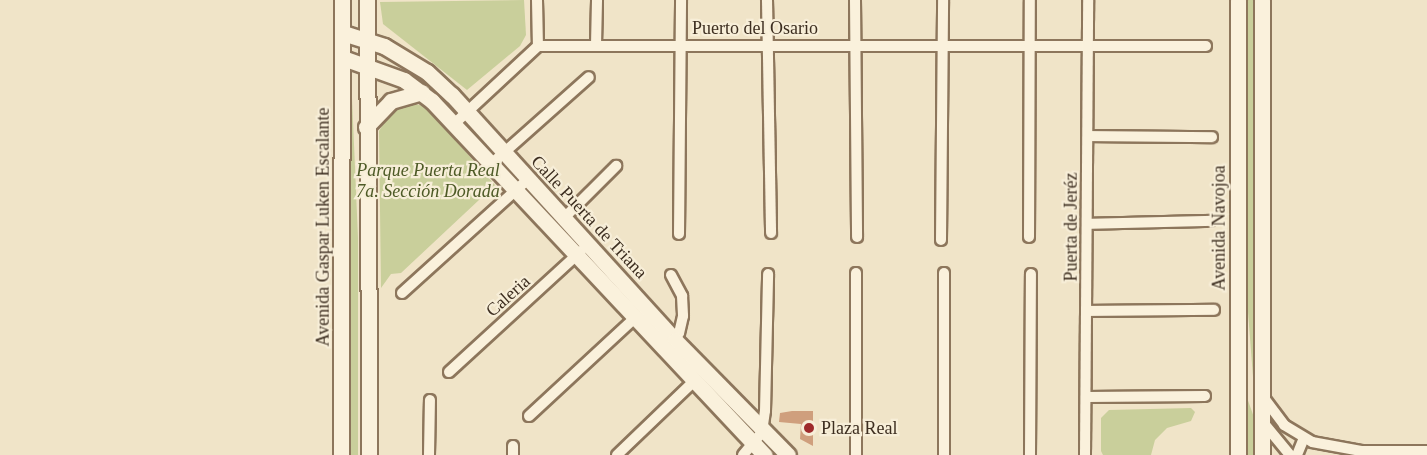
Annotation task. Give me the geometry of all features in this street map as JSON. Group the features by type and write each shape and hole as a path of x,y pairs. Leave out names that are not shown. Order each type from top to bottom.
{"street":[{"name":"Avenida Gaspar Luken Escalante","path":"341,455 342,0"},
{"path":"367,0 369,455"},
{"path":"453,125 538,46 537,0"},
{"path":"596,45 597,0"},
{"path":"678,234 681,0"},
{"path":"767,0 771,233"},
{"path":"855,0 857,237"},
{"path":"941,240 943,0"},
{"path":"1029,237 1030,0"},
{"name":"Puerta de Jeréz","path":"1085,455 1088,0"},
{"name":"Avenida Navojoa","path":"1238,0 1238,455"},
{"path":"1262,0 1262,455"},
{"name":"Calle Puerta de Triana","path":"343,33 367,38 412,63 441,84 588,244 756,446"},
{"name":"Puerto del Osario","path":"538,46 681,44 1206,46"},
{"name":"Calle Puerta de Triana","path":"343,58 366,64 404,80 422,92 635,318 670,345 693,382 756,446 788,455"},
{"path":"404,80 412,63"},
{"path":"490,165 589,77"},
{"path":"366,127 391,101 422,92"},
{"path":"1088,136 1212,137"},
{"path":"564,218 616,166"},
{"path":"402,293 527,180"},
{"path":"1087,224 1210,221"},
{"name":"Caleria","path":"449,372 588,244"},
{"path":"856,273 856,455"},
{"path":"944,273 944,455"},
{"path":"756,446 768,274"},
{"path":"1030,455 1031,274"},
{"path":"670,345 681,327 682,304 671,275"},
{"path":"1087,311 1214,310"},
{"path":"529,416 635,318"},
{"path":"1239,366 1262,420 1290,455"},
{"path":"617,455 693,382"},
{"path":"1262,395 1279,420 1304,438 1361,453 1427,451"},
{"path":"1087,397 1205,396"},
{"path":"429,455 430,400"},
{"path":"1297,455 1304,438"}],"green space":[{"path":"524,0 526,35 520,46 467,90 383,24 380,2"},
{"path":"1248,0 1254,0 1253,377 1245,273"},
{"path":"351,74 358,238 358,455 350,455"},
{"name":"Parque Puerta Real 7a. Sección Dorada","path":"408,103 425,106 495,185 401,273 391,274 381,288 379,131 390,113"},
{"path":"1245,392 1256,423 1255,455 1245,455"},
{"path":"1191,408 1195,412 1191,421 1167,428 1155,440 1151,455 1103,455 1101,418 1109,410"}],"building":[{"name":"Plaza Real","path":"813,411 813,446 800,439 801,424 779,422 780,413"}],"place":[{"name":"Plaza Real","path":"809,428"}]}
